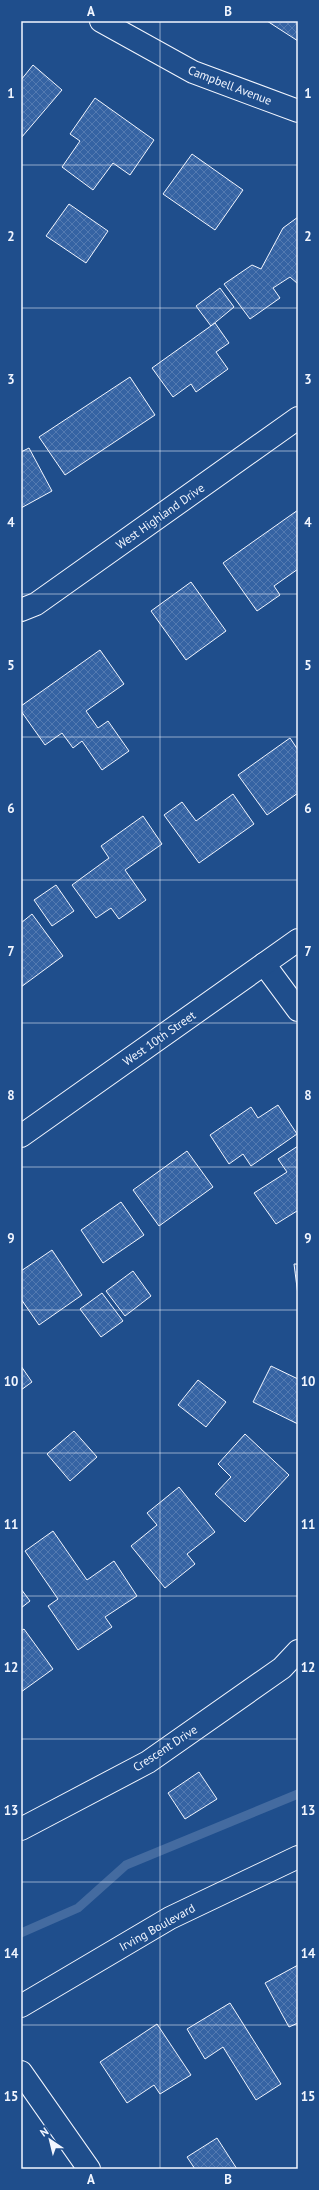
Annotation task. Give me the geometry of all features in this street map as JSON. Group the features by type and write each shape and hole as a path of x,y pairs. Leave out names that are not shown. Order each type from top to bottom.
{"street":[{"name":"Campbell Avenue","path":"102,21 193,72 298,111"},
{"name":"West Highland Drive","path":"21,610 36,604 298,418"},
{"name":"West 10th Street","path":"21,1136 298,940"},
{"path":"264,964 298,1010"},
{"name":"Crescent Drive","path":"21,1829 148,1762 282,1668 298,1651"},
{"name":"Irving Boulevard","path":"21,2006 170,1918 298,1857"},
{"path":"21,2072 89,2169"}],"building":[{"path":"267,21 298,21 298,41"},
{"path":"33,65 62,90 21,138 21,80"},
{"path":"95,98 154,140 130,175 113,163 93,190 62,167 80,141 70,134"},
{"path":"192,154 243,190 215,230 163,194"},
{"path":"69,204 108,231 86,263 46,236"},
{"path":"298,217 298,284 290,277 273,288 280,298 250,319 224,284 252,265 261,269 283,228"},
{"path":"220,288 234,307 211,326 196,306"},
{"path":"215,323 229,343 216,352 228,369 196,392 191,384 173,397 152,368"},
{"path":"130,377 155,415 65,475 39,437"},
{"path":"29,448 52,491 21,508 21,452"},
{"path":"298,510 298,569 274,586 280,595 257,611 223,563"},
{"path":"191,582 226,631 186,660 151,611"},
{"path":"100,650 124,684 86,711 98,728 108,721 129,751 102,770 82,741 73,748 62,733 45,745 21,711 21,706"},
{"path":"290,738 298,750 298,793 267,815 238,775"},
{"path":"233,794 254,824 199,863 164,815 182,802 196,821"},
{"path":"143,816 162,844 125,870 146,900 119,919 111,908 96,918 72,885 109,858 101,846"},
{"path":"56,885 74,911 52,926 34,900"},
{"path":"32,914 63,956 21,987 21,923"},
{"path":"278,1105 297,1134 251,1166 243,1154 229,1164 210,1135 251,1107 258,1118"},
{"path":"298,1146 298,1213 297,1211 276,1224 254,1193 287,1172 278,1159"},
{"path":"187,1151 213,1187 159,1226 133,1190"},
{"path":"121,1202 144,1235 103,1263 81,1230"},
{"path":"52,1250 82,1295 39,1325 21,1299 21,1271"},
{"path":"294,1264 298,1264 298,1295"},
{"path":"133,1271 151,1296 125,1316 106,1291"},
{"path":"102,1293 123,1321 101,1337 80,1309"},
{"path":"21,1366 32,1382 21,1390"},
{"path":"271,1366 298,1379 298,1424 253,1402"},
{"path":"198,1380 226,1402 206,1427 178,1405"},
{"path":"74,1431 97,1457 70,1481 47,1454"},
{"path":"245,1434 289,1475 245,1522 215,1494 231,1477 218,1464"},
{"path":"179,1487 215,1532 187,1554 195,1564 165,1588 131,1546 157,1525 147,1513"},
{"path":"53,1531 87,1580 114,1561 137,1596 105,1617 112,1627 78,1650 48,1606 58,1599 25,1551"},
{"path":"21,1589 30,1601 21,1608"},
{"path":"24,1629 53,1669 21,1692 21,1631"},
{"path":"199,1772 217,1799 185,1819 168,1793"},
{"path":"298,1965 298,2023 289,2027 265,1983"},
{"path":"230,2003 281,2084 256,2100 223,2047 205,2059 187,2029"},
{"path":"157,2024 191,2075 160,2094 154,2085 127,2103 100,2062"},
{"path":"217,2138 237,2169 195,2169 187,2157"}],"waterway":[{"path":"21,1933 78,1908 126,1865 298,1794"}]}
